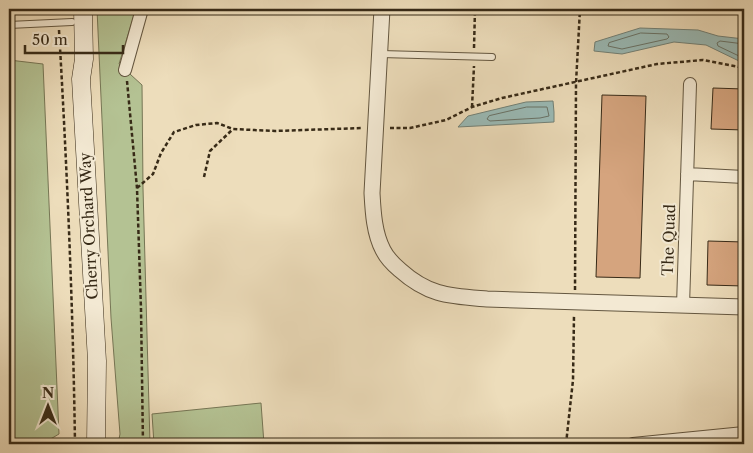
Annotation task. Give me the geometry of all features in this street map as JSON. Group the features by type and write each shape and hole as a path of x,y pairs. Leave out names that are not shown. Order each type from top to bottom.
{"main road":[{"name":"Cherry Orchard Way","path":"71,16 84,59 80,80 97,361 96,444"}],"street":[{"path":"125,70 142,9"},
{"path":"382,9 372,193 377,231 383,250 394,265 425,289 452,296 487,300 744,307"},
{"name":"The Quad","path":"683,306 690,84"},
{"path":"688,174 744,177"},
{"path":"632,444 744,433"}],"lane":[{"path":"9,25 71,16"},
{"path":"380,54 492,57"}],"path":[{"path":"566,444 573,380 576,83 580,9"},
{"path":"71,16 68,176 74,344 74,444"},
{"path":"137,188 153,174 161,152 174,132 196,125 217,124 233,129 275,131 343,127 410,128 446,120 472,107 502,98 666,63 703,60 744,68"},
{"path":"125,70 137,188 143,444"},
{"path":"204,177 210,151 233,129"}],"green space":[{"path":"97,9 136,9 119,64 142,85 150,444 118,444 120,434 111,318"},
{"path":"9,60 43,64 59,434 42,444 9,444"},
{"path":"261,403 264,444 154,444 152,414"}],"water":[{"path":"640,28 698,30 718,36 744,39 744,61 739,61 706,45 674,42 622,54 594,51 595,42"},
{"path":"553,101 554,122 458,127 468,116 526,102"}],"building":[{"path":"713,88 744,89 744,130 711,129"},
{"path":"602,95 646,96 640,278 596,277"},
{"path":"708,241 744,242 744,286 707,285"}]}
